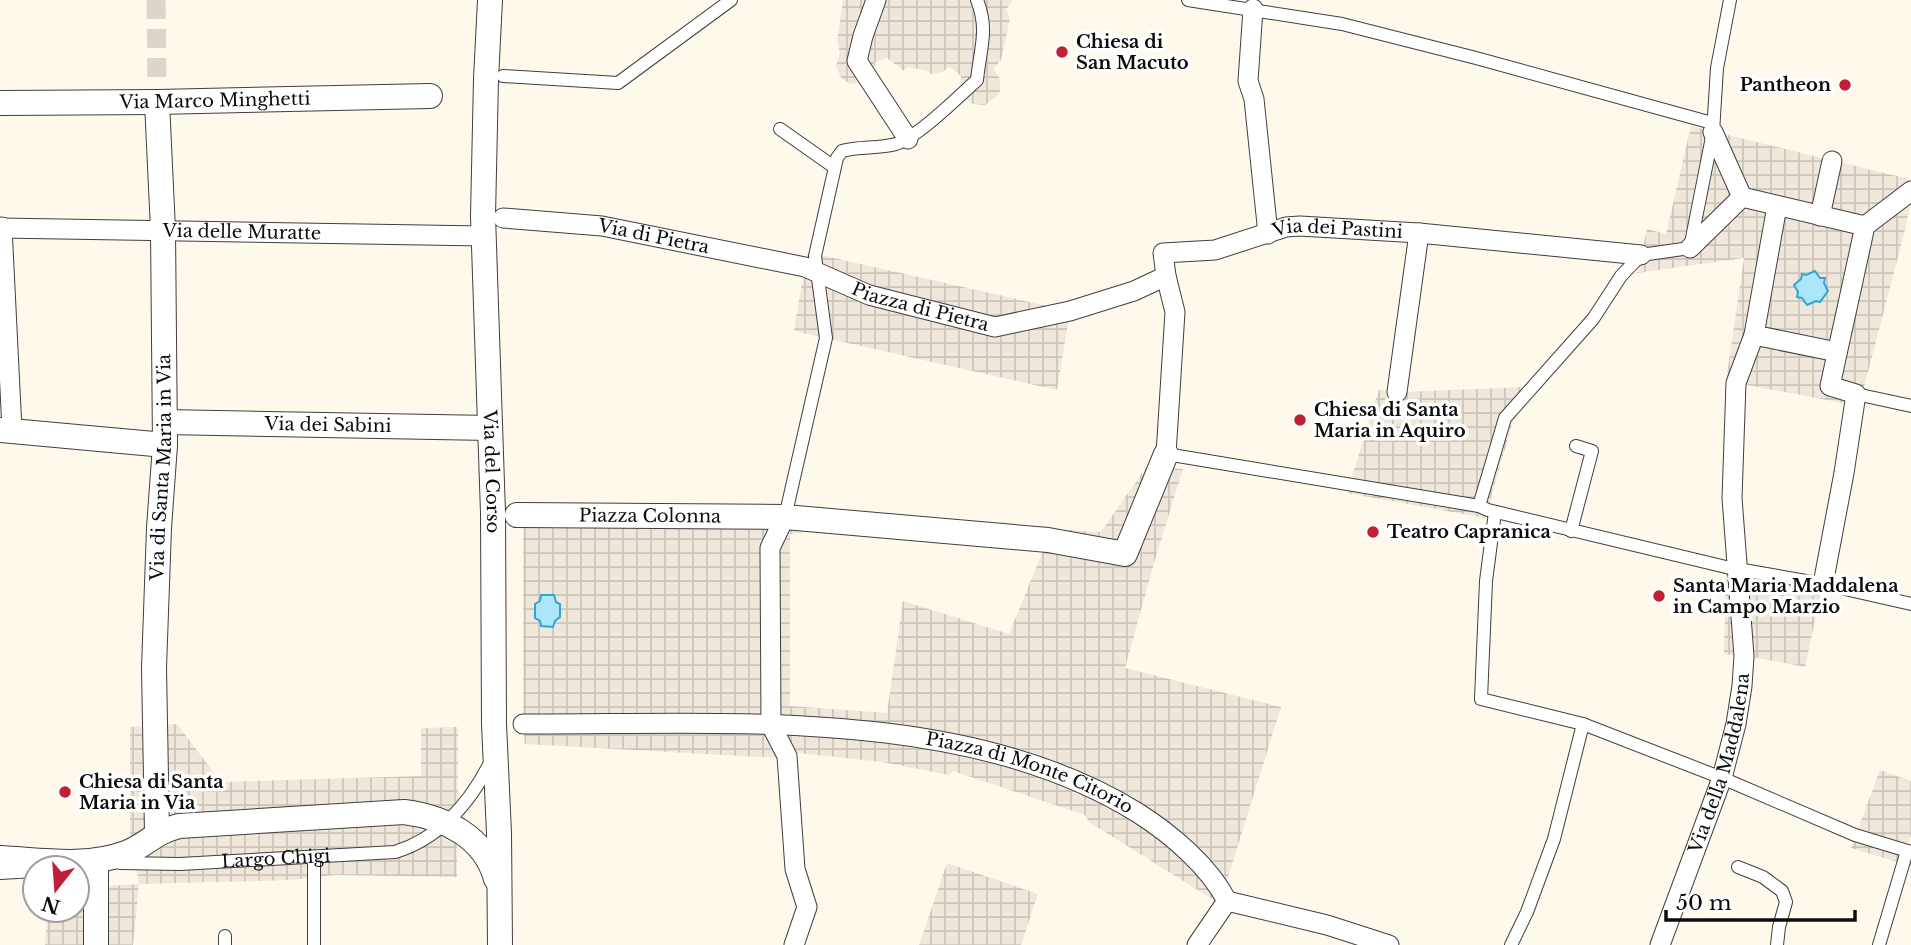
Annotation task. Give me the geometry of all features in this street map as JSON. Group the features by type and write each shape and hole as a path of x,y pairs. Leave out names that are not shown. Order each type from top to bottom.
{"street":[{"name":"Via del Corso","path":"490,0 484,147 484,236 500,945"},
{"path":"876,0 857,61 908,139"},
{"path":"1253,9 1248,80 1254,99 1268,234"},
{"name":"Via Marco Minghetti","path":"0,103 157,93 430,96"},
{"name":"Via di Santa Maria in Via","path":"157,93 163,230 165,433 154,668 157,833"},
{"path":"1712,128 1742,197"},
{"path":"1820,216 1832,161"},
{"path":"1823,584 1856,394 1830,386 1865,226 1911,191"},
{"path":"1742,197 1865,226"},
{"path":"1690,248 1742,197"},
{"name":"Via della Maddalena","path":"1660,945 1722,778 1735,724 1744,656 1733,566 1736,383 1754,335 1777,206"},
{"name":"Via di Pietra","path":"503,218 602,226 812,264"},
{"name":"Via dei Pastini","path":"1166,276 1163,253 1215,250 1286,227 1300,226 1419,233 1642,256"},
{"name":"Via delle Muratte","path":"1,227 484,236"},
{"path":"1,227 6,430"},
{"path":"1397,392 1419,233"},
{"name":"Piazza di Pietra","path":"812,264 869,295 995,327 1070,311 1134,291 1166,276"},
{"path":"1166,276 1175,312 1166,454"},
{"path":"1754,335 1837,352"},
{"name":"Via dei Sabini","path":"6,430 165,433 490,428"},
{"name":"Piazza Colonna","path":"517,515 783,521 1048,540 1125,554 1166,454"},
{"path":"783,521 770,548 771,725 788,756 795,869 807,907 794,945"},
{"path":"523,724 771,725"},
{"name":"Piazza di Monte Citorio","path":"771,725 902,735 980,749 1038,765 1116,800 1147,819 1176,841 1225,896"},
{"path":"0,858 96,862 135,850 157,833 179,826 382,812 417,813 446,823 467,836 484,852 495,873 499,889"},
{"path":"96,862 96,945"},
{"path":"1197,945 1225,896 1389,945"}],"lane":[{"path":"503,76 618,83 731,0"},
{"path":"783,521 826,338 812,264 834,167 842,151 853,147 893,145 908,139 977,80 984,17 977,0"},
{"path":"1188,0 1342,24 1489,62 1712,128"},
{"path":"1730,0 1717,68 1712,128 1690,248 1642,256 1621,276 1593,319 1505,418 1487,509 1481,699 1583,724 1722,778 1855,835 1909,851 1879,945"},
{"path":"780,129 834,167"},
{"path":"1856,394 1911,405"},
{"path":"1572,531 1592,451 1576,446"},
{"path":"1166,454 1487,509 1572,531 1911,604"},
{"path":"1511,945 1527,912 1554,839 1583,724"},
{"name":"Largo Chigi","path":"91,863 180,864 395,852 424,840 446,823 469,798 495,754"},
{"path":"314,856 314,945"},
{"path":"1738,867 1763,877 1782,891 1786,902 1777,945"},
{"path":"0,873 21,872"}],"shaded area":[{"path":"843,0 1013,0 1006,10 1010,19 1001,60 993,69 1000,79 997,96 985,105 973,104 965,99 960,89 961,76 950,67 931,74 929,71 907,67 904,71 887,58 875,62 874,71 861,83 851,84 842,79 836,67 840,52 837,40"},
{"path":"1691,126 1909,179 1911,200 1904,234 1859,406 1726,381 1744,258 1637,273 1647,229 1666,234"},
{"path":"807,252 1070,311 1057,390 794,331"},
{"path":"1523,387 1485,518 1347,493 1379,390 1403,392"},
{"path":"1147,466 1183,469 1125,668 1281,707 1225,887 1212,899 1089,822 1085,815 953,771 949,775 882,762 798,753 778,758 525,744 523,505 802,524 802,533 790,534 790,706 887,713 903,601 1009,634 1052,529 1101,532"},
{"path":"1726,559 1824,578 1805,667 1724,654"},
{"path":"177,724 221,782 421,776 421,728 458,727 457,877 335,875 289,880 139,884 130,835 130,727"},
{"path":"1880,770 1911,781 1911,835 1908,844 1911,846 1911,866 1851,848"},
{"path":"947,863 1038,894 1021,945 919,945"},
{"path":"139,884 133,945 45,945 47,924 91,924 91,887"}],"water":[{"path":"1815,271 1820,278 1825,278 1828,291 1820,302 1807,305 1802,298 1797,297 1798,292 1794,285 1801,279 1802,274"},
{"path":"541,595 554,595 556,602 560,604 560,617 553,627 541,626 540,621 535,618 535,604 540,601"}],"tunnel":[{"path":"156,0 157,85"}],"place":[{"name":"Chiesa di San Macuto","path":"1062,52"},
{"name":"Pantheon","path":"1845,85"},
{"name":"Chiesa di Santa Maria in Aquiro","path":"1300,420"},
{"name":"Teatro Capranica","path":"1373,532"},
{"name":"Santa Maria Maddalena in Campo Marzio","path":"1659,596"},
{"name":"Chiesa di Santa Maria in Via","path":"65,792"}]}
